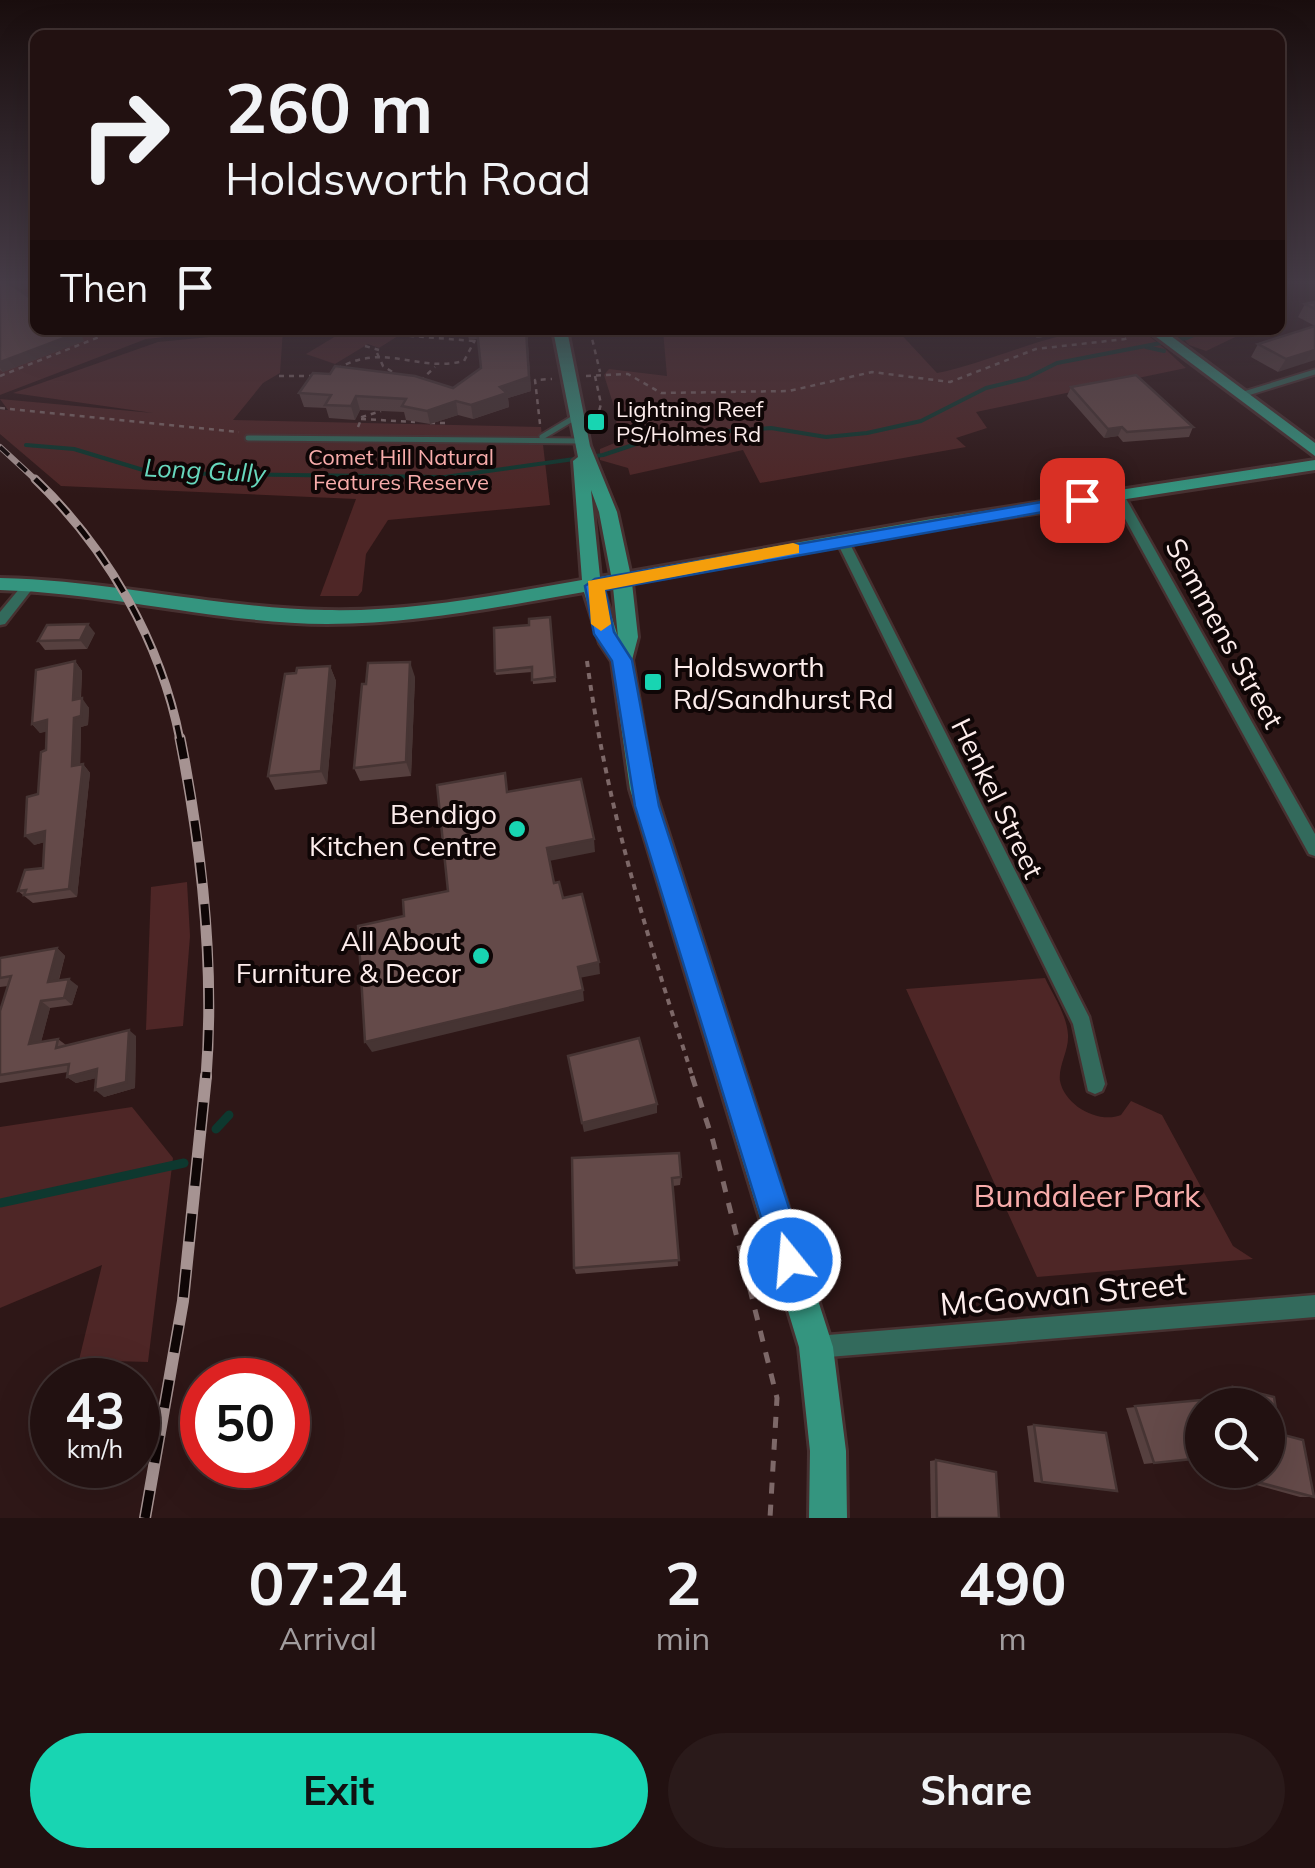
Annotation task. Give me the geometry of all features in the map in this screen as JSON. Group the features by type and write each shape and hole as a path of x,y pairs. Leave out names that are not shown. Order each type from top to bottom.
{"main road":[{"path":"565,353 583,454 595,586 604,634 622,660"},
{"path":"1185,353 1315,451"},
{"path":"583,454 608,512 622,580 628,637 622,660 647,806 816,1347 824,1394 828,1518"},
{"path":"0,584 336,618 410,616 842,540 1315,465"}],"street":[{"name":"Semmens Street","path":"1118,495 1315,849"},
{"name":"Henkel Street","path":"842,540 1082,1023 1095,1084"},
{"path":"0,621 29,585"},
{"name":"McGowan Street","path":"816,1347 1315,1306"}],"lane":[{"path":"1241,395 1315,372"},
{"path":"248,438 391,442 542,434 577,416"},
{"path":"542,434 583,454"}],"path":[{"path":"0,376 58,353"},
{"path":"331,377 339,364 377,353 383,366 400,376"},
{"path":"386,353 435,367 458,363 468,354 477,353"},
{"path":"595,353 600,372"},
{"path":"588,376 600,372 636,376 647,389 661,394 789,392 872,372 946,382 1026,353"},
{"path":"415,387 435,367"},
{"path":"280,376 295,380 317,376"},
{"path":"595,376 601,416"},
{"path":"409,377 423,378"},
{"path":"542,434 536,380 545,380"},
{"path":"356,430 361,419 392,406"},
{"path":"361,419 445,424"},
{"path":"587,661 600,764 630,884 713,1141 777,1398 770,1518"}],"green space":[{"path":"0,353 110,353 0,395"},
{"name":"Comet Hill Natural Features Reserve","path":"127,353 281,353 280,373 263,383 233,420 541,427 550,505 388,520 366,554 358,596 320,596 356,499 61,486 0,434 0,410 8,410 0,399 153,413 13,393"},
{"path":"308,353 353,353 335,364"},
{"path":"665,353 918,353 937,373 1007,353 1169,353 1186,368 976,412 987,428 956,438 966,447 760,483 743,450 630,475 628,468 600,460 600,449 617,442 616,413 604,375 609,369 667,376"},
{"path":"187,882 190,936 183,1026 146,1030 151,887"},
{"name":"Bundaleer Park","path":"1045,978 1067,1028 1060,1075 1063,1090 1076,1105 1093,1115 1121,1115 1131,1101 1162,1115 1233,1246 1253,1259 1037,1277 906,989"},
{"path":"132,1107 173,1158 148,1358 79,1358 102,1265 0,1308 0,1127"}],"building":[{"path":"0,353 24,353 0,362"},
{"path":"479,353 527,353 529,377 500,387 507,393 471,405 456,401 427,411 402,406 406,399 356,396 351,406 325,405 331,395 299,393 313,373 330,374 335,366 415,376 453,388 481,368"},
{"path":"1275,353 1306,353 1286,359"},
{"path":"1136,375 1193,427 1127,432 1122,427 1108,429 1071,387"},
{"path":"550,617 555,677 532,680 532,667 495,671 494,628 529,625 529,619"},
{"path":"88,624 80,640 38,641 47,625"},
{"path":"75,661 73,700 82,698 81,716 74,718 72,766 83,764 69,889 24,895 26,890 18,891 25,870 43,868 45,831 25,836 27,797 38,794 41,752 46,750 47,720 32,724 36,670"},
{"path":"410,662 406,762 354,768 362,684 366,684 368,663"},
{"path":"330,666 321,771 268,776 285,674 296,673 297,668"},
{"path":"505,773 507,792 581,779 594,839 547,848 554,883 559,882 563,898 582,894 599,962 578,967 583,990 365,1042 358,926 404,916 403,900 448,891 437,785"},
{"path":"57,948 48,982 69,979 64,998 41,1001 29,1044 58,1039 56,1048 129,1030 126,1082 95,1090 97,1069 67,1077 69,1064 0,1075 0,1011 11,976 0,978 0,958"},
{"path":"639,1038 657,1104 582,1123 568,1056"},
{"path":"679,1153 681,1177 672,1178 679,1260 574,1268 572,1158"},
{"path":"1185,1401 1185,1460 1154,1463 1135,1406"},
{"path":"1034,1425 1106,1433 1117,1491 1042,1482"},
{"path":"1285,1435 1303,1440 1314,1497 1280,1488 1285,1488"},
{"path":"936,1460 996,1472 999,1518 937,1518"}],"waterway":[{"name":"Long Gully","path":"26,445 74,449 153,473 445,477 603,455 648,440 690,434 771,428 826,437 867,433 921,421 986,388 1027,378 1057,363 1110,353"},
{"path":"216,1129 229,1115"},
{"path":"0,1203 184,1163"}],"railway":[{"path":"0,447 37,481"},
{"path":"37,481 85,535 127,599 159,668 180,740"},
{"path":"180,738 205,907 209,993 206,1078"},
{"path":"145,1518 183,1301 206,1076"}],"slow traffic":[{"path":"601,624 595,586 793,549"}],"place":[{"name":"Lightning Reef PS/Holmes Rd","path":"596,422"},
{"name":"Holdsworth Rd/Sandhurst Rd","path":"653,682"},
{"name":"Bendigo Kitchen Centre","path":"517,829"},
{"name":"All About Furniture & Decor","path":"481,956"}],"route":[{"path":"790,1260 647,806 633,745 622,660 609,647 604,634 595,586 1082,500"}]}
